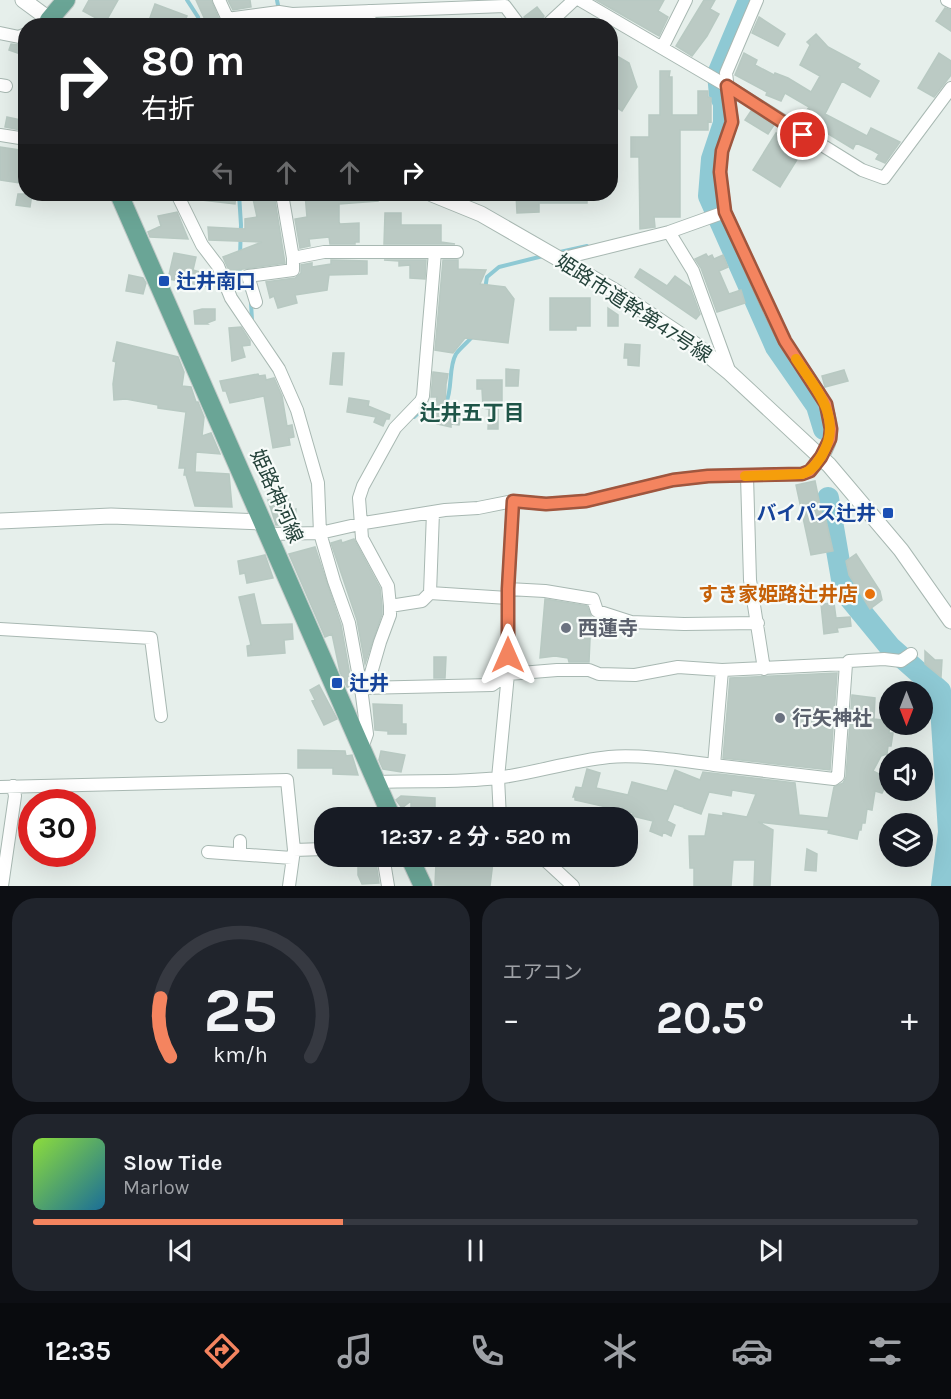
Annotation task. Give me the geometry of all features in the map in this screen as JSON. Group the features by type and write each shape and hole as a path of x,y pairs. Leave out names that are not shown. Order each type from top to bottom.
{"main road":[{"path":"56,18 66,0"},
{"name":"姫路神河線","path":"122,201 388,807"},
{"path":"414,867 423,886"}],"street":[{"path":"23,0 44,18"},
{"path":"219,0 227,18"},
{"path":"555,18 574,0"},
{"path":"580,0 611,18"},
{"path":"662,48 686,0"},
{"path":"0,521 111,516 320,534 360,524 513,501 546,504 586,501 673,480 708,476 802,474 810,471 821,457 830,439 831,429 826,404 785,341 725,212 720,172 722,151 732,122 726,73 757,0"},
{"path":"249,18 279,12 292,14 505,6 514,18"},
{"path":"369,11 369,18"},
{"path":"618,22 727,86 862,170 884,178 951,88"},
{"path":"0,33 18,38"},
{"path":"0,135 18,138"},
{"path":"180,201 202,245 218,266 231,298 279,369 297,410 318,483 320,534 349,623 364,688 367,735 362,748"},
{"path":"256,302 249,276 293,270 283,201"},
{"name":"姫路市道幹第47号線","path":"449,201 481,214 665,323 730,373 821,457 901,550 951,621"},
{"path":"560,259 669,232 725,212"},
{"path":"669,232 693,271 730,373"},
{"path":"293,258 324,252 457,252"},
{"path":"364,688 389,621 390,606 388,586 362,538 359,498 363,486 395,428 423,396 435,252"},
{"path":"747,476 750,580 764,669"},
{"path":"499,807 498,778 508,674 508,594 513,501"},
{"path":"390,606 422,601 430,593 433,512"},
{"path":"430,593 508,594 545,591 593,599 597,611 631,622 758,623"},
{"path":"0,629 151,638 162,716"},
{"path":"364,688 492,685 508,674 556,670 589,670 599,674 635,675 678,667 722,670 764,669 846,664 849,661 908,657"},
{"path":"378,782 498,778 611,757 661,759 834,779 837,776 846,664"},
{"path":"714,765 722,670"},
{"path":"0,787 287,780 293,854 290,886"},
{"path":"6,885 15,796 13,786"},
{"path":"240,841 240,854"},
{"path":"208,852 293,854 314,851"},
{"path":"385,867 388,886"},
{"path":"553,867 573,886"}],"building":[{"path":"89,0 118,0 108,18 96,18 83,11"},
{"path":"196,0 211,0 219,18 204,18"},
{"path":"228,0 250,0 251,7 233,10"},
{"path":"596,0 664,0 658,11 668,17 659,36"},
{"path":"704,0 715,0 710,9 719,14 707,36 692,56 676,46"},
{"path":"155,4 187,16 186,18 150,18"},
{"path":"537,7 544,16 543,18 524,17"},
{"path":"945,8 951,10 951,31 936,21"},
{"path":"759,17 785,34 778,46 752,33"},
{"path":"816,34 828,47 860,64 857,68 879,81 870,97 842,81 825,114 867,136 871,128 900,142 885,163 876,159 879,154 872,150 856,143 853,149 802,118 809,107 785,93 781,101 766,95 767,92 735,75 744,53 757,60 755,65 774,75 775,73 788,78 811,92 820,76 800,65 810,45 807,42"},
{"path":"11,44 18,45 18,53 9,50"},
{"path":"939,53 951,61 951,75 934,97 918,88"},
{"path":"618,57 629,63 637,87 622,111 618,108"},
{"path":"660,71 670,71 669,77 672,77 672,115 698,115 698,91 708,91 708,97 711,98 711,122 708,121 708,130 680,130 680,217 654,217 655,227 640,229 639,157 631,157 631,137 649,137 649,115 660,115"},
{"path":"751,111 774,125 768,134 745,120"},
{"path":"7,117 18,119 18,129 5,127"},
{"path":"776,133 803,150 780,187 753,170"},
{"path":"0,147 18,150 18,183 0,180"},
{"path":"18,194 18,201 31,201 30,207 16,205"},
{"path":"210,201 235,201 235,204"},
{"path":"254,201 275,201 285,263 229,271 223,257 262,242 209,240 208,227 245,229 245,219 257,217"},
{"path":"306,201 378,201 339,204 340,224 359,223 359,242 355,244 330,244 329,237 309,239 310,246 300,248 295,219 307,217"},
{"path":"516,201 587,201 587,203 539,203 539,212 517,213"},
{"path":"177,212 188,239 150,237 148,232 161,226 158,216"},
{"path":"385,213 401,213 401,225 441,225 441,242 455,244 384,244"},
{"path":"174,253 196,257 193,270 203,273 210,287 168,279"},
{"path":"706,254 708,257 712,255 714,259 723,255 728,267 719,271 729,294 741,290 745,303 717,312 701,268 695,259"},
{"path":"331,260 367,261 367,274 329,275 327,290 295,295 297,303 278,308 274,296 270,298 266,282 295,278 301,273 301,265 312,263 312,267 331,264"},
{"path":"384,260 426,260 425,279 410,278 410,265 399,266 399,261"},
{"path":"443,260 458,260 458,269 486,270 480,284 505,287 514,299 508,343 465,338 453,353 435,350"},
{"path":"640,269 667,286 675,276 690,287 700,314 696,319 635,277"},
{"path":"129,275 143,278 146,283 143,294 126,291"},
{"path":"550,298 590,298 590,326 576,326 576,330 550,330"},
{"path":"608,308 618,315 618,326 608,326"},
{"path":"215,309 215,320 208,324 195,324 194,311"},
{"path":"241,327 250,345 242,346 245,357 232,361 229,328"},
{"path":"117,342 178,357 184,372 182,386 191,387 204,417 202,436 211,433 220,454 196,452 195,472 229,474 232,507 195,506 186,475 184,475 185,468 179,468 186,412 158,408 158,405 126,399 114,400 113,384 116,362 113,361"},
{"path":"625,344 640,345 639,366 628,365 628,358 624,358"},
{"path":"333,353 344,353 342,385 330,384"},
{"path":"506,369 519,370 518,386 506,386"},
{"path":"844,370 848,381 825,387 822,376"},
{"path":"433,372 448,374 445,409 462,412 459,425 451,424 451,427 437,424 437,420 434,419 437,397 431,397"},
{"path":"258,374 259,376 265,375 266,380 274,378 282,396 287,426 292,425 294,437 289,438 290,445 273,448 264,396 230,403 226,391 223,391 220,381"},
{"path":"477,380 502,380 502,405 498,405 498,429 488,429 489,409 483,408 482,389 477,389"},
{"path":"349,398 369,401 368,406 390,415 389,419 386,419 383,426 374,422 376,417 347,412"},
{"path":"815,481 823,520 826,520 833,551 811,555 796,485"},
{"path":"268,500 288,500 288,511 296,509 295,525 276,525"},
{"path":"354,539 380,588 382,606 382,614 365,664 357,620 331,543 341,540 342,543"},
{"path":"315,547 341,625 352,687 347,687 340,672 332,634 325,637 289,554"},
{"path":"856,554 880,591 882,600 870,609 849,575 846,561"},
{"path":"265,555 273,578 247,583 245,573 240,574 238,561"},
{"path":"254,594 261,625 292,624 293,639 284,640 285,653 248,656 247,646 251,645 239,597"},
{"name":"西蓮寺","path":"545,599 587,606 591,616 589,662 569,662 568,658 555,656 540,658"},
{"path":"834,603 836,618 850,617 851,626 837,628 838,632 824,634 821,604"},
{"path":"925,651 935,660 942,660 941,677 925,664"},
{"path":"434,657 446,657 445,678 434,678"},
{"name":"行矢神社","path":"837,673 830,770 723,758 730,678"},
{"path":"319,685 337,719 324,725 312,701 315,700 310,690"},
{"path":"852,695 875,698 874,719 879,720 879,735 893,735 891,746 879,747 879,760 873,771 879,774 879,792 875,791 872,810 867,809 865,823 862,823 857,839 828,833 829,830 758,822 773,830 770,886 754,886 755,860 733,860 731,886 694,886 694,868 690,868 689,836 705,836 709,814 723,816 723,813 747,817 756,794 732,790 731,796 709,792 701,814 684,808 683,805 683,807 674,804 667,821 675,825 671,836 663,832 662,836 650,831 653,821 638,817 638,807 606,807 575,800 573,797 576,787 582,788 587,769 600,773 596,788 628,795 632,782 667,791 675,770 700,780 703,772 795,783 799,815 828,818 834,787 843,783 846,777"},
{"path":"373,704 402,705 402,724 406,724 406,734 388,734 388,731 375,730"},
{"path":"298,750 345,751 346,756 352,755 358,775 333,774 333,768 298,768"},
{"path":"381,751 405,755 401,772 383,769 379,760"},
{"path":"401,796 435,798 435,807 411,807 411,801 401,807 396,800"},
{"path":"807,849 817,854 816,871 805,870"},
{"path":"358,867 377,867 379,883 362,884 358,875"},
{"path":"436,867 492,867 490,886 435,885"}],"waterway":[{"path":"187,0 198,18"},
{"path":"277,0 280,18"},
{"path":"749,0 718,74 720,95 724,103 724,123 712,159 709,196 776,347 817,406 824,429"},
{"path":"239,201 240,256"},
{"path":"560,252 587,246"},
{"path":"485,289 487,277 499,267 543,256"},
{"path":"239,266 241,280 247,290"},
{"path":"251,303 252,320"},
{"path":"414,417 426,406 446,403 454,360 458,352 473,336"},
{"path":"828,498 844,591 890,647 940,691 949,832 942,886"}],"slow traffic":[{"path":"745,476 802,474 810,471 821,457 830,439 831,429 826,404 796,359"}],"place":[{"name":"辻井南口","path":"164,281"},
{"name":"バイパス辻井","path":"888,513"},
{"name":"すき家姫路辻井店","path":"870,594"},
{"name":"西蓮寺","path":"566,628"},
{"name":"辻井","path":"337,683"},
{"name":"行矢神社","path":"780,718"}],"district":[{"name":"辻井五丁目","path":"472,413"}],"route":[{"path":"508,655 508,589 513,501 546,504 586,501 673,480 708,476 802,474 810,471 821,457 830,439 831,429 826,404 785,341 725,212 720,172 722,151 732,122 727,86 803,135"}]}
